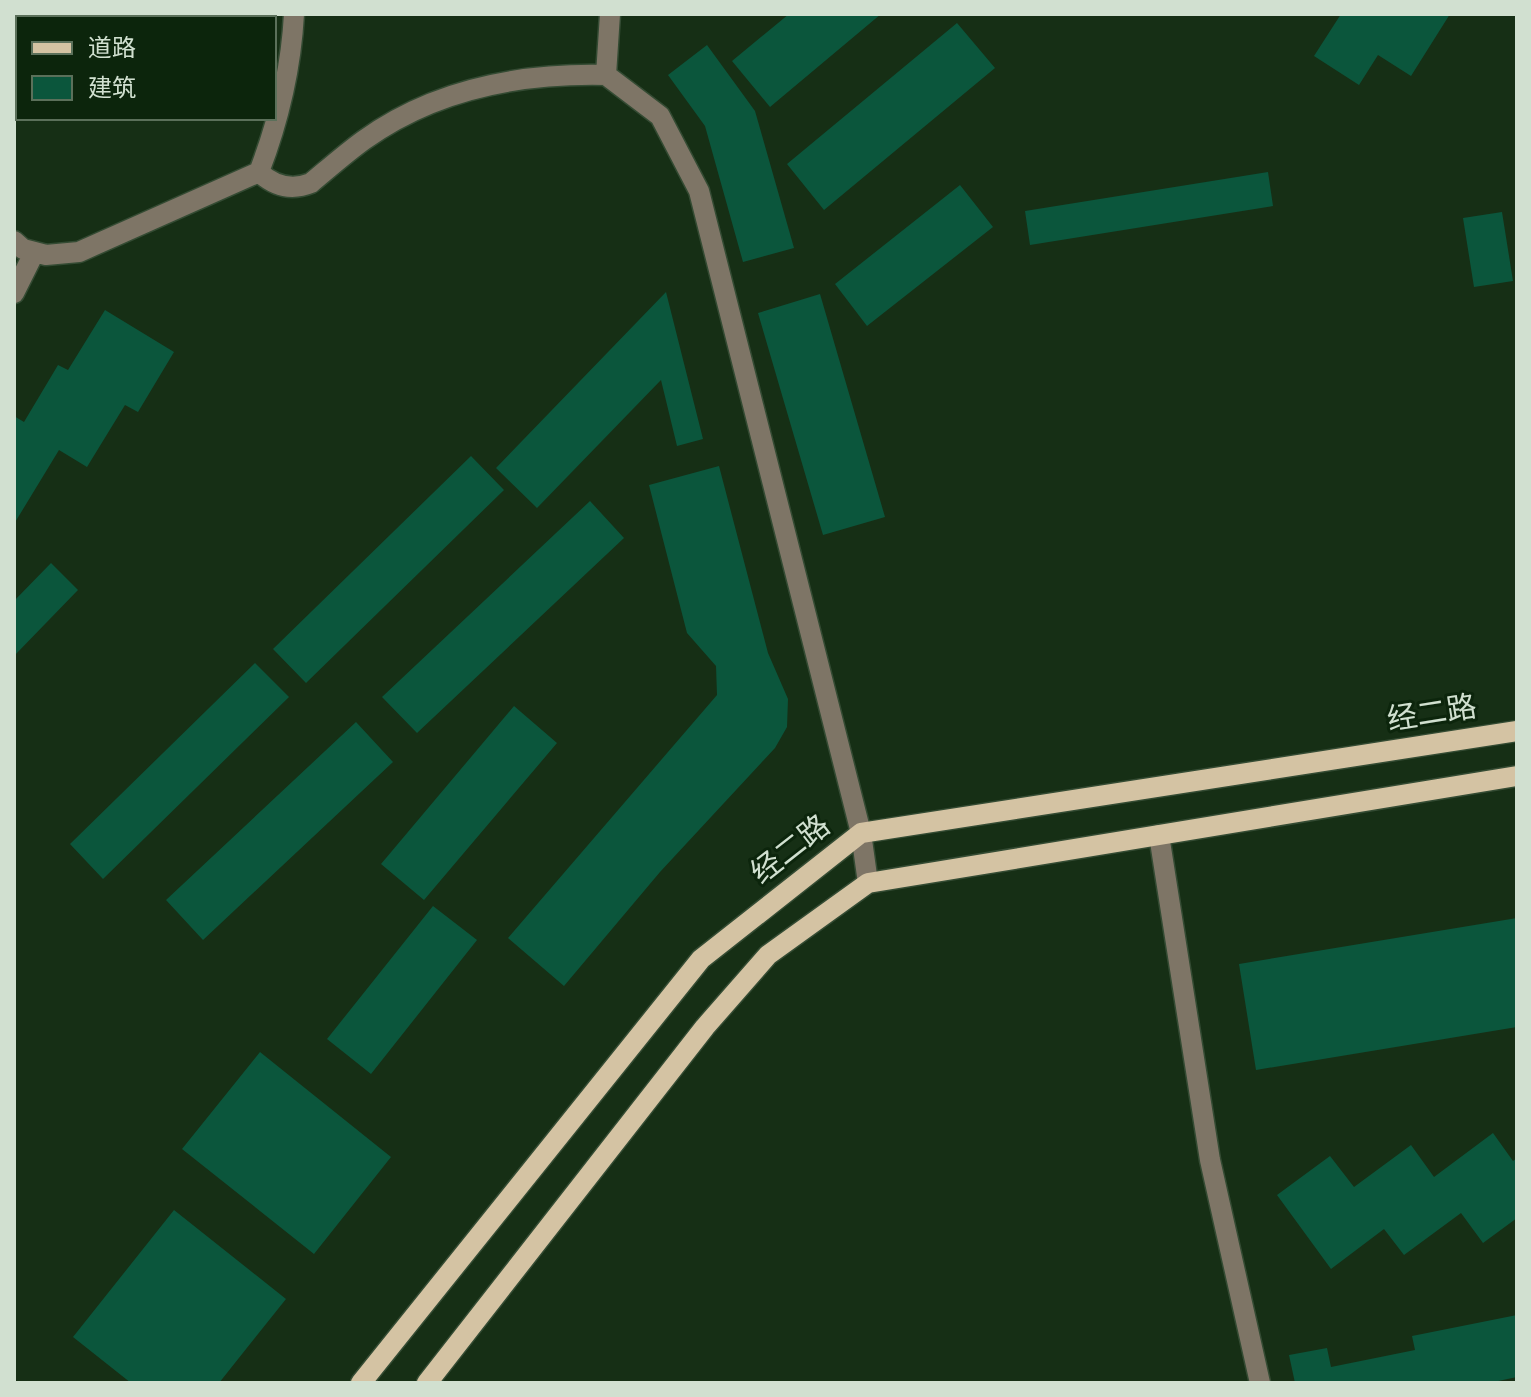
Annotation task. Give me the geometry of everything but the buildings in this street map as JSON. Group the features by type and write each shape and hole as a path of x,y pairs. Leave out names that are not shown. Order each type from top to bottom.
{"main road":[{"name":"经二路","path":"361,1383 701,959 861,833 1517,731"},
{"path":"427,1383 705,1027 768,955 868,883 1517,776"}],"street":[{"path":"14,241 34,253 63,255 79,252 259,172 285,90 294,14"},
{"path":"606,75 610,14"},
{"path":"259,172 284,187 311,183 396,120 463,92 535,76 606,75 660,116 699,191 861,833 868,883"},
{"path":"14,293 34,253"},
{"path":"1159,835 1210,1160 1260,1383"}]}
